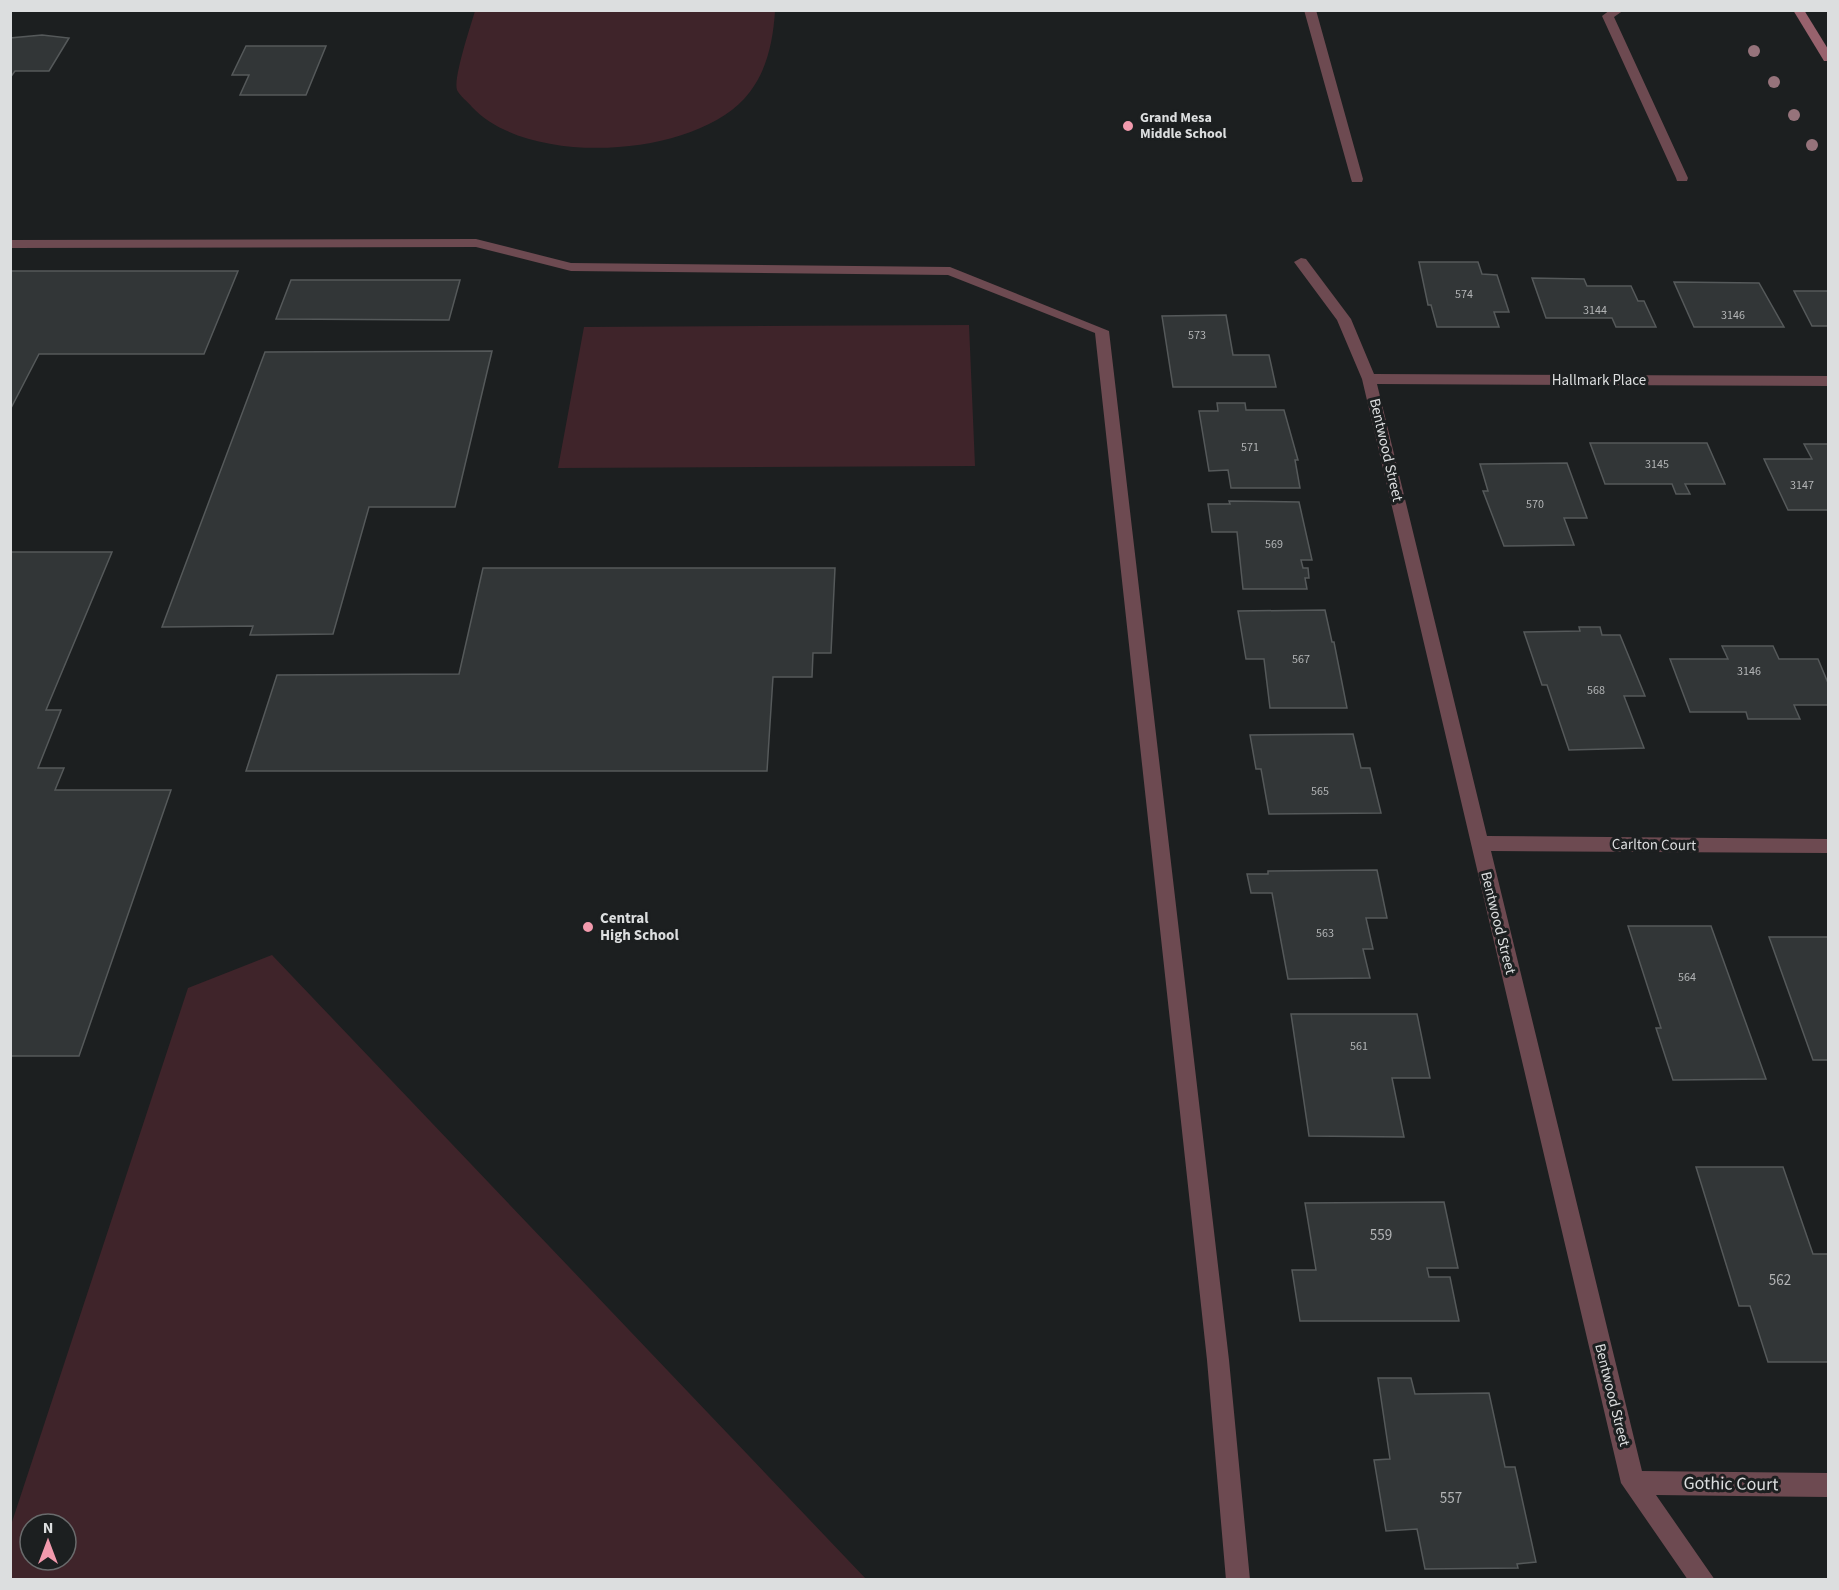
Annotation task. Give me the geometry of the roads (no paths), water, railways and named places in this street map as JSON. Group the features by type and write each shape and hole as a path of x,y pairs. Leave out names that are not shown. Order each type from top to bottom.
{"street":[{"path":"1310,10 1357,179"},
{"path":"1619,10 1608,16 1682,178"},
{"path":"1798,10 1828,58"},
{"path":"10,244 476,243 571,267 950,271 1102,331 1218,1360 1238,1580"},
{"name":"Bentwood Street","path":"1301,262 1344,319 1369,379 1633,1483 1703,1580"},
{"name":"Hallmark Place","path":"1369,379 1828,381"},
{"name":"Carlton Court","path":"1479,843 1828,846"},
{"name":"Gothic Court","path":"1633,1483 1828,1485"}],"place":[{"name":"Grand Mesa Middle School","path":"1128,126"},
{"name":"Central High School","path":"588,927"}]}
